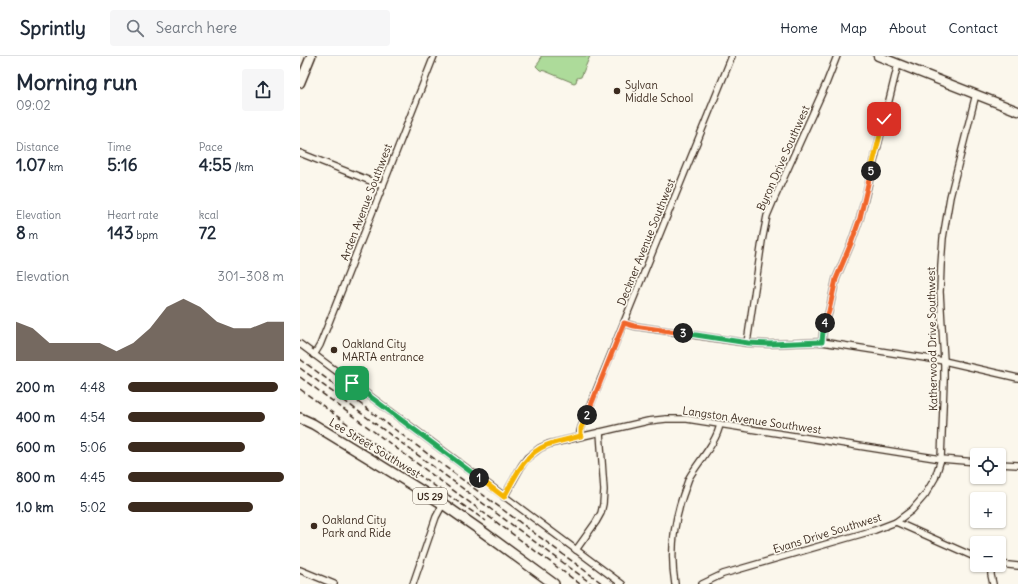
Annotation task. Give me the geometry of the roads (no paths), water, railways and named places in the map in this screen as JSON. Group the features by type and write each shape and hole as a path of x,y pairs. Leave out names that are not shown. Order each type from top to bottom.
{"main road":[{"path":"300,83 311,56"},
{"path":"878,56 1018,111"},
{"name":"Lee Street Southwest","path":"300,418 313,424 443,504 554,584"}],"street":[{"name":"Arden Avenue Southwest","path":"314,355 320,345 434,56"},
{"name":"Deckner Avenue Southwest","path":"581,436 581,428 732,56"},
{"name":"Byron Drive Southwest","path":"748,343 762,241 768,216 774,197 838,56"},
{"path":"822,342 823,331 836,279 860,218 898,64"},
{"name":"Katherwood Drive Southwest","path":"896,522 912,510 925,495 935,478 941,459 944,362 940,292 943,238 950,197 976,94"},
{"path":"300,153 383,186"},
{"path":"624,323 634,326 748,343 770,344 822,342 944,362 1018,378"},
{"path":"300,344 622,584"},
{"name":"Langston Avenue Southwest","path":"504,497 522,465 540,448 549,444 581,436 648,421 666,419 687,419 941,459 970,461"},
{"path":"675,584 672,545 680,506 689,479 717,434 720,424"},
{"path":"576,550 596,522 601,513 603,504 604,490 600,432"},
{"path":"1006,464 1018,465"},
{"path":"413,584 436,517 443,504"},
{"name":"Evans Drive Southwest","path":"702,584 723,574 875,530 896,522 970,555"},
{"path":"1006,565 1018,566"},
{"path":"300,570 334,584"},
{"path":"991,572 993,584"}],"railway":[{"path":"300,359 603,584"},
{"path":"300,368 592,584"},
{"path":"300,377 580,584"},
{"path":"300,389 394,458 486,521"}],"place":[{"name":"Sylvan Middle School","path":"617,91"},
{"name":"Oakland City MARTA entrance","path":"334,350"},
{"name":"Oakland City Park and Ride","path":"314,526"}]}
